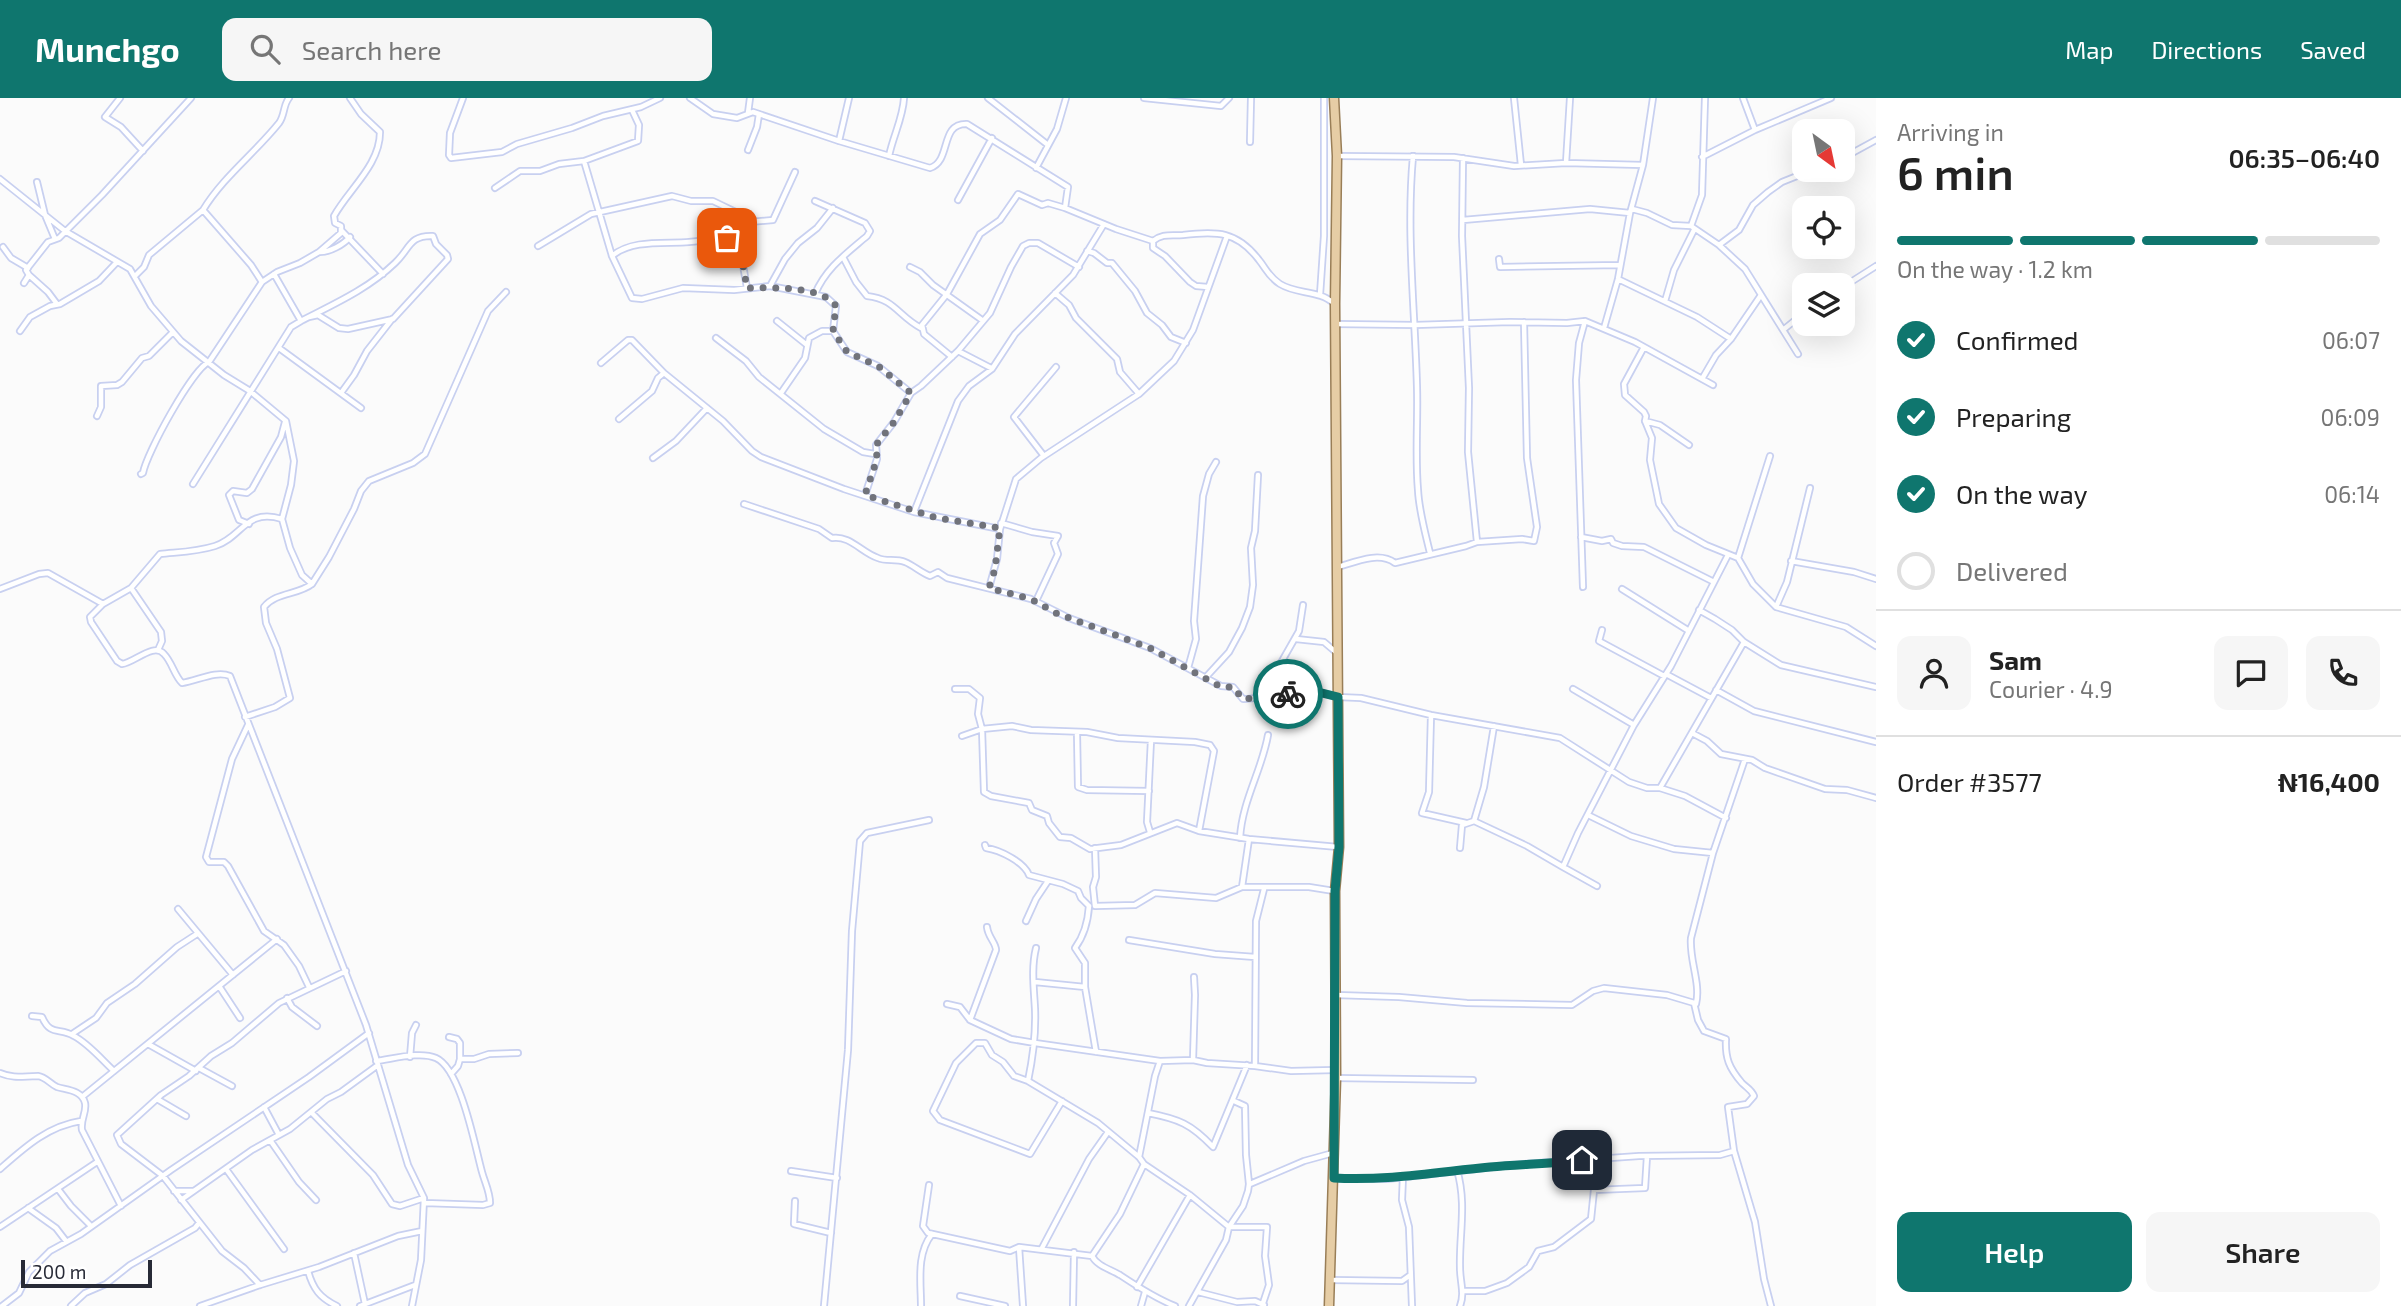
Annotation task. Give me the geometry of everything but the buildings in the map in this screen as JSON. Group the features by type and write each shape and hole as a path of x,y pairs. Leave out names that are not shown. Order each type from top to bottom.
{"main road":[{"path":"1329,1306 1334,1178 1335,891 1339,847 1335,304 1337,156 1334,98"}],"street":[{"path":"120,98 105,117 121,127 143,151"},
{"path":"57,304 29,275 28,268 48,242 59,238 102,195 191,98"},
{"path":"279,98 285,107"},
{"path":"135,276 144,267 149,255 203,210 213,194 281,121 289,98"},
{"path":"351,98 360,114 380,132 380,138 367,171 334,216 335,223 341,226 341,230 383,274"},
{"path":"463,98 450,133 451,158 502,152 517,144 603,116 632,110 660,98"},
{"path":"690,98 713,114 737,118 748,113 759,114 930,168 936,166 951,129 961,123 967,124 1068,187 1065,208"},
{"path":"748,113 750,98"},
{"path":"839,141 849,98"},
{"path":"889,156 904,107 904,98"},
{"path":"988,98 1048,145"},
{"path":"1036,168 1052,141 1066,98"},
{"path":"1144,98 1221,106 1229,98"},
{"path":"1250,142 1251,98"},
{"path":"1320,295 1324,236 1324,98"},
{"path":"1514,98 1521,165"},
{"path":"1566,163 1570,98"},
{"path":"1604,328 1618,279 1643,164 1653,98"},
{"path":"1665,301 1674,270 1693,228 1701,202 1705,98"},
{"path":"1743,98 1755,130"},
{"path":"1702,156 1830,98"},
{"path":"495,188 520,171 540,171 559,164 584,161 638,141 639,125 632,110"},
{"path":"748,150 759,114"},
{"path":"958,200 992,138"},
{"path":"1855,151 1876,139"},
{"path":"1337,156 1463,158 1521,165 1643,164"},
{"path":"1413,156 1410,187 1410,273 1415,325 1418,490 1430,553"},
{"path":"1463,158 1468,452 1477,541"},
{"path":"584,161 612,256 629,294 635,299 682,288 770,286 826,297 836,306 833,331 847,352 878,366 911,393"},
{"path":"747,288 739,242 746,224 773,220 795,172"},
{"path":"0,179 65,231 130,269 151,306 181,341 286,421 294,461 282,519 290,548 302,575 312,584"},
{"path":"1719,245 1739,230 1754,205 1773,188 1792,179"},
{"path":"37,182 45,215 55,239"},
{"path":"921,328 947,293 981,234 1000,220 1018,194 1042,205 1048,203 1065,208 1153,241"},
{"path":"538,246 591,215 648,200 680,196 691,201 713,201 745,217 749,222"},
{"path":"815,201 865,222 870,230 867,236 822,278 815,294"},
{"path":"770,286 785,259 833,208"},
{"path":"1463,220 1590,209 1647,213 1672,225 1693,228 1719,245 1745,269 1798,354"},
{"path":"203,210 251,265 262,282"},
{"path":"914,512 958,401 969,386 992,369 1015,334 1079,267 1104,224"},
{"path":"141,474 159,433 181,396 202,366 209,362 262,282 319,252 341,233 341,230"},
{"path":"1153,241 1163,235 1208,232 1240,239 1262,264 1270,278 1286,288 1320,295 1335,304"},
{"path":"193,484 291,327 363,289 383,274 412,241 421,235 433,236 448,259 393,318 367,351 341,393"},
{"path":"989,588 995,569 1001,526 1016,479 1044,456 1139,394 1170,366 1193,330 1227,236"},
{"path":"319,252 327,252 350,237"},
{"path":"612,256 634,246 658,243 685,243 721,237 739,242"},
{"path":"1153,241 1153,248 1165,256 1190,282 1196,286 1208,287"},
{"path":"865,495 876,464 876,445 911,393 958,351 992,309 1017,255 1029,243 1038,243 1079,267"},
{"path":"3,247 11,258 28,268"},
{"path":"1087,251 1107,263 1112,263 1135,291 1147,313 1162,325 1171,337 1186,342"},
{"path":"843,257 867,296 889,302 952,357"},
{"path":"1499,259 1500,267 1620,265"},
{"path":"20,331 30,317 99,281 117,262"},
{"path":"1855,279 1876,266"},
{"path":"910,267 982,320"},
{"path":"274,274 300,321"},
{"path":"24,283 29,275"},
{"path":"1618,279 1698,317 1731,339"},
{"path":"246,716 275,707 290,698 277,649 266,624 264,607 275,598 299,592 312,584 355,509 361,491 369,481 413,464 425,454 488,311 506,292"},
{"path":"1055,293 1117,359 1120,372 1139,394"},
{"path":"1702,379 1761,295"},
{"path":"309,317 318,315 339,328 348,329 393,318"},
{"path":"777,321 807,345"},
{"path":"1336,324 1585,321 1644,347 1713,385"},
{"path":"1583,587 1576,380 1579,343 1585,321"},
{"path":"1338,567 1364,559 1389,558 1395,563 1477,541 1534,541 1537,527 1527,458 1524,322"},
{"path":"1783,330 1792,323"},
{"path":"781,393 805,358 810,338 822,331 833,331"},
{"path":"97,416 101,407 101,386 122,382 142,358 149,356 173,332"},
{"path":"716,338 746,361 759,377 792,405 824,429 863,452 875,454"},
{"path":"601,363 628,340 632,340 664,373 723,421 761,457 914,512 1058,536 1054,543 1058,554 1036,601"},
{"path":"1644,347 1623,389 1630,401 1646,416 1645,422 1651,438 1649,457 1659,504 1665,514 1680,531 1738,558 1753,583 1776,607 1846,628 1876,646"},
{"path":"279,348 360,408"},
{"path":"958,351 976,363 992,369"},
{"path":"1044,456 1014,417 1056,367"},
{"path":"619,419 652,391 664,373"},
{"path":"653,458 676,441 707,408"},
{"path":"249,524 239,520 229,495 233,491 247,493 252,489 281,437 286,421"},
{"path":"1645,422 1660,425 1689,446"},
{"path":"1738,558 1770,456"},
{"path":"1188,668 1196,639 1194,621 1201,555 1201,514 1206,484 1216,463"},
{"path":"1206,677 1229,652 1250,607 1253,585 1251,548 1255,531 1258,475"},
{"path":"1776,607 1787,582 1810,488"},
{"path":"744,504 819,529 832,538 838,537 859,546 879,560 892,558 930,576 938,572 947,578 979,588 989,588 1036,601 1056,613 1150,648 1221,687 1233,687 1243,699 1287,694 1292,690 1314,691 1560,738 1629,782 1638,786 1660,788 1696,800 1726,818"},
{"path":"282,519 260,516 218,545 188,553 160,554 131,589 103,604 90,617 117,661 125,664 152,650 158,650 164,653 182,683 216,675 225,674 230,677 369,1033 408,1165 424,1201 421,1260 412,1305 422,1306"},
{"path":"1581,537 1602,541 1611,539 1622,546 1644,547 1714,582"},
{"path":"1563,867 1634,725 1665,675 1728,555"},
{"path":"1791,561 1854,572 1876,579"},
{"path":"0,589 48,573 103,604"},
{"path":"131,589 160,632 162,641 158,650"},
{"path":"1622,589 1689,631"},
{"path":"1270,694 1278,668 1296,639 1303,605"},
{"path":"1699,610 1781,665 1876,687"},
{"path":"1602,630 1599,641 1711,698"},
{"path":"1296,639 1324,642 1338,654"},
{"path":"1660,788 1744,642"},
{"path":"955,689 969,689 980,698 978,714 982,729 984,792 991,796 1029,803 1032,810 1047,816 1060,837 1072,838 1090,849 1121,845 1177,823 1199,831 1240,838 1339,847"},
{"path":"1573,689 1634,725"},
{"path":"1716,690 1754,711 1876,743"},
{"path":"1431,715 1429,792 1422,813 1466,823"},
{"path":"248,724 232,759 206,857 208,862 223,862 228,866 264,931 284,945 310,987"},
{"path":"962,736 982,729 1012,726 1031,730 1195,742 1213,748 1199,831"},
{"path":"1474,821 1494,726"},
{"path":"1077,733 1078,787 1087,790 1149,791"},
{"path":"1692,733 1707,741 1721,754 1745,759 1825,789 1847,790 1876,798"},
{"path":"1240,838 1244,808 1265,752 1268,735"},
{"path":"1150,832 1147,822 1151,740"},
{"path":"1745,759 1713,853 1690,951 1698,995 1698,1020 1707,1033 1726,1039 1726,1057 1754,1096 1747,1104 1728,1107 1734,1152 1755,1222 1771,1306"},
{"path":"1588,815 1631,836 1674,849 1713,853"},
{"path":"824,1306 848,1050 852,931 861,838 867,833 929,820"},
{"path":"1460,848 1462,825 1474,821 1527,846 1597,886"},
{"path":"1242,887 1249,839"},
{"path":"985,845 986,848 996,849 1024,865 1029,875 1078,891 1081,898 1092,906 1135,905 1156,893 1216,898 1242,887 1309,887 1335,891"},
{"path":"1095,848 1096,877 1092,906 1080,941 1074,948 1085,963 1085,987 1096,1052"},
{"path":"1026,921 1048,881"},
{"path":"1255,1066 1256,921 1264,889"},
{"path":"178,909 233,975"},
{"path":"970,1020 996,950 988,936 987,927"},
{"path":"32,1016 42,1017 49,1029 57,1033 72,1034 96,1018 107,1003 197,934"},
{"path":"82,1097 277,939"},
{"path":"1129,940 1215,954 1255,957"},
{"path":"1028,1082 1035,1043 1035,982 1032,964 1036,948"},
{"path":"260,1284 222,1251 163,1176 117,1139 122,1129 158,1099 287,998 346,971"},
{"path":"1193,1060 1194,977"},
{"path":"1035,982 1085,987"},
{"path":"219,986 240,1018"},
{"path":"1336,995 1466,1003 1572,1005 1593,991 1604,988 1667,995 1696,1005"},
{"path":"287,998 292,1007 317,1026"},
{"path":"947,1003 960,1007 970,1020 1010,1039 1096,1052 1160,1061 1193,1060 1291,1071 1473,1080"},
{"path":"410,1057 412,1033 416,1025"},
{"path":"1,1306 19,1293 29,1272 50,1251 121,1206 369,1033"},
{"path":"72,1034 114,1071"},
{"path":"449,1037 460,1043 460,1063 451,1074"},
{"path":"1062,1101 1030,1154 940,1120 933,1111 956,1063 979,1041 985,1043 992,1055 1003,1062 1014,1076 1062,1101 1098,1123 1144,1164 1190,1195 1229,1227 1267,1227 1265,1256 1269,1285 1264,1305 1244,1300 1237,1302 1198,1292"},
{"path":"148,1044 232,1086"},
{"path":"460,1059 518,1053"},
{"path":"181,1200 252,1150 279,1135 327,1099 341,1092 377,1063 410,1057 433,1057 446,1066 451,1074 475,1140 491,1201 489,1205 424,1201 400,1206 392,1204 373,1175 311,1112"},
{"path":"1139,1157 1160,1061"},
{"path":"1148,1113 1169,1117 1194,1128 1213,1147 1247,1065"},
{"path":"0,1073 11,1078 42,1077 82,1097 85,1104 82,1130 121,1206"},
{"path":"158,1099 186,1116"},
{"path":"1189,1306 1226,1240 1229,1227 1243,1206 1250,1184 1246,1155 1245,1106 1234,1101"},
{"path":"264,1107 279,1135"},
{"path":"0,1169 39,1137 58,1126 81,1121"},
{"path":"1042,1248 1089,1159 1108,1132"},
{"path":"270,1140 299,1182 316,1200"},
{"path":"1334,1178 1362,1180 1511,1165 1647,1156 1720,1155 1734,1152"},
{"path":"1250,1184 1304,1161 1334,1153"},
{"path":"1462,1292 1485,1290 1507,1283 1529,1267 1538,1251 1554,1247 1591,1219 1594,1190 1645,1188 1647,1156"},
{"path":"0,1227 97,1162"},
{"path":"1092,1256 1120,1214 1144,1164"},
{"path":"226,1169 284,1248"},
{"path":"790,1171 837,1178"},
{"path":"1457,1171 1463,1203 1460,1306"},
{"path":"1403,1176 1402,1200 1409,1227 1412,1306"},
{"path":"929,1185 923,1226 932,1234 1010,1251 1019,1247 1042,1248 1092,1256 1096,1262 1145,1292 1175,1306"},
{"path":"58,1189 91,1226"},
{"path":"173,1191 194,1191"},
{"path":"1137,1287 1190,1195"},
{"path":"795,1201 794,1224 831,1233"},
{"path":"27,1208 56,1228 66,1241"},
{"path":"71,1306 85,1293 106,1284 131,1265 195,1228 199,1223"},
{"path":"200,1306 260,1284 308,1271 398,1236 422,1231"},
{"path":"921,1306 921,1265 925,1244 932,1234"},
{"path":"1019,1247 1023,1306"},
{"path":"1073,1306 1074,1252"},
{"path":"354,1253 363,1305 416,1285"},
{"path":"308,1271 313,1287 328,1302 337,1306"},
{"path":"1331,1280 1402,1281 1410,1276"},
{"path":"1141,1306 1145,1292"},
{"path":"960,1296 1005,1306"}],"way so far":[{"path":"727,238 739,242 747,288 770,286 826,297 836,306 833,331 847,352 878,366 911,393 876,445 877,459 865,495 937,518 1000,528 995,569 989,588 1031,599 1056,613 1150,648 1221,687 1233,687 1243,699 1288,694"}],"route":[{"path":"1288,694 1292,690 1314,691 1338,697 1339,847 1335,891 1334,1178 1387,1179 1582,1160"}]}
